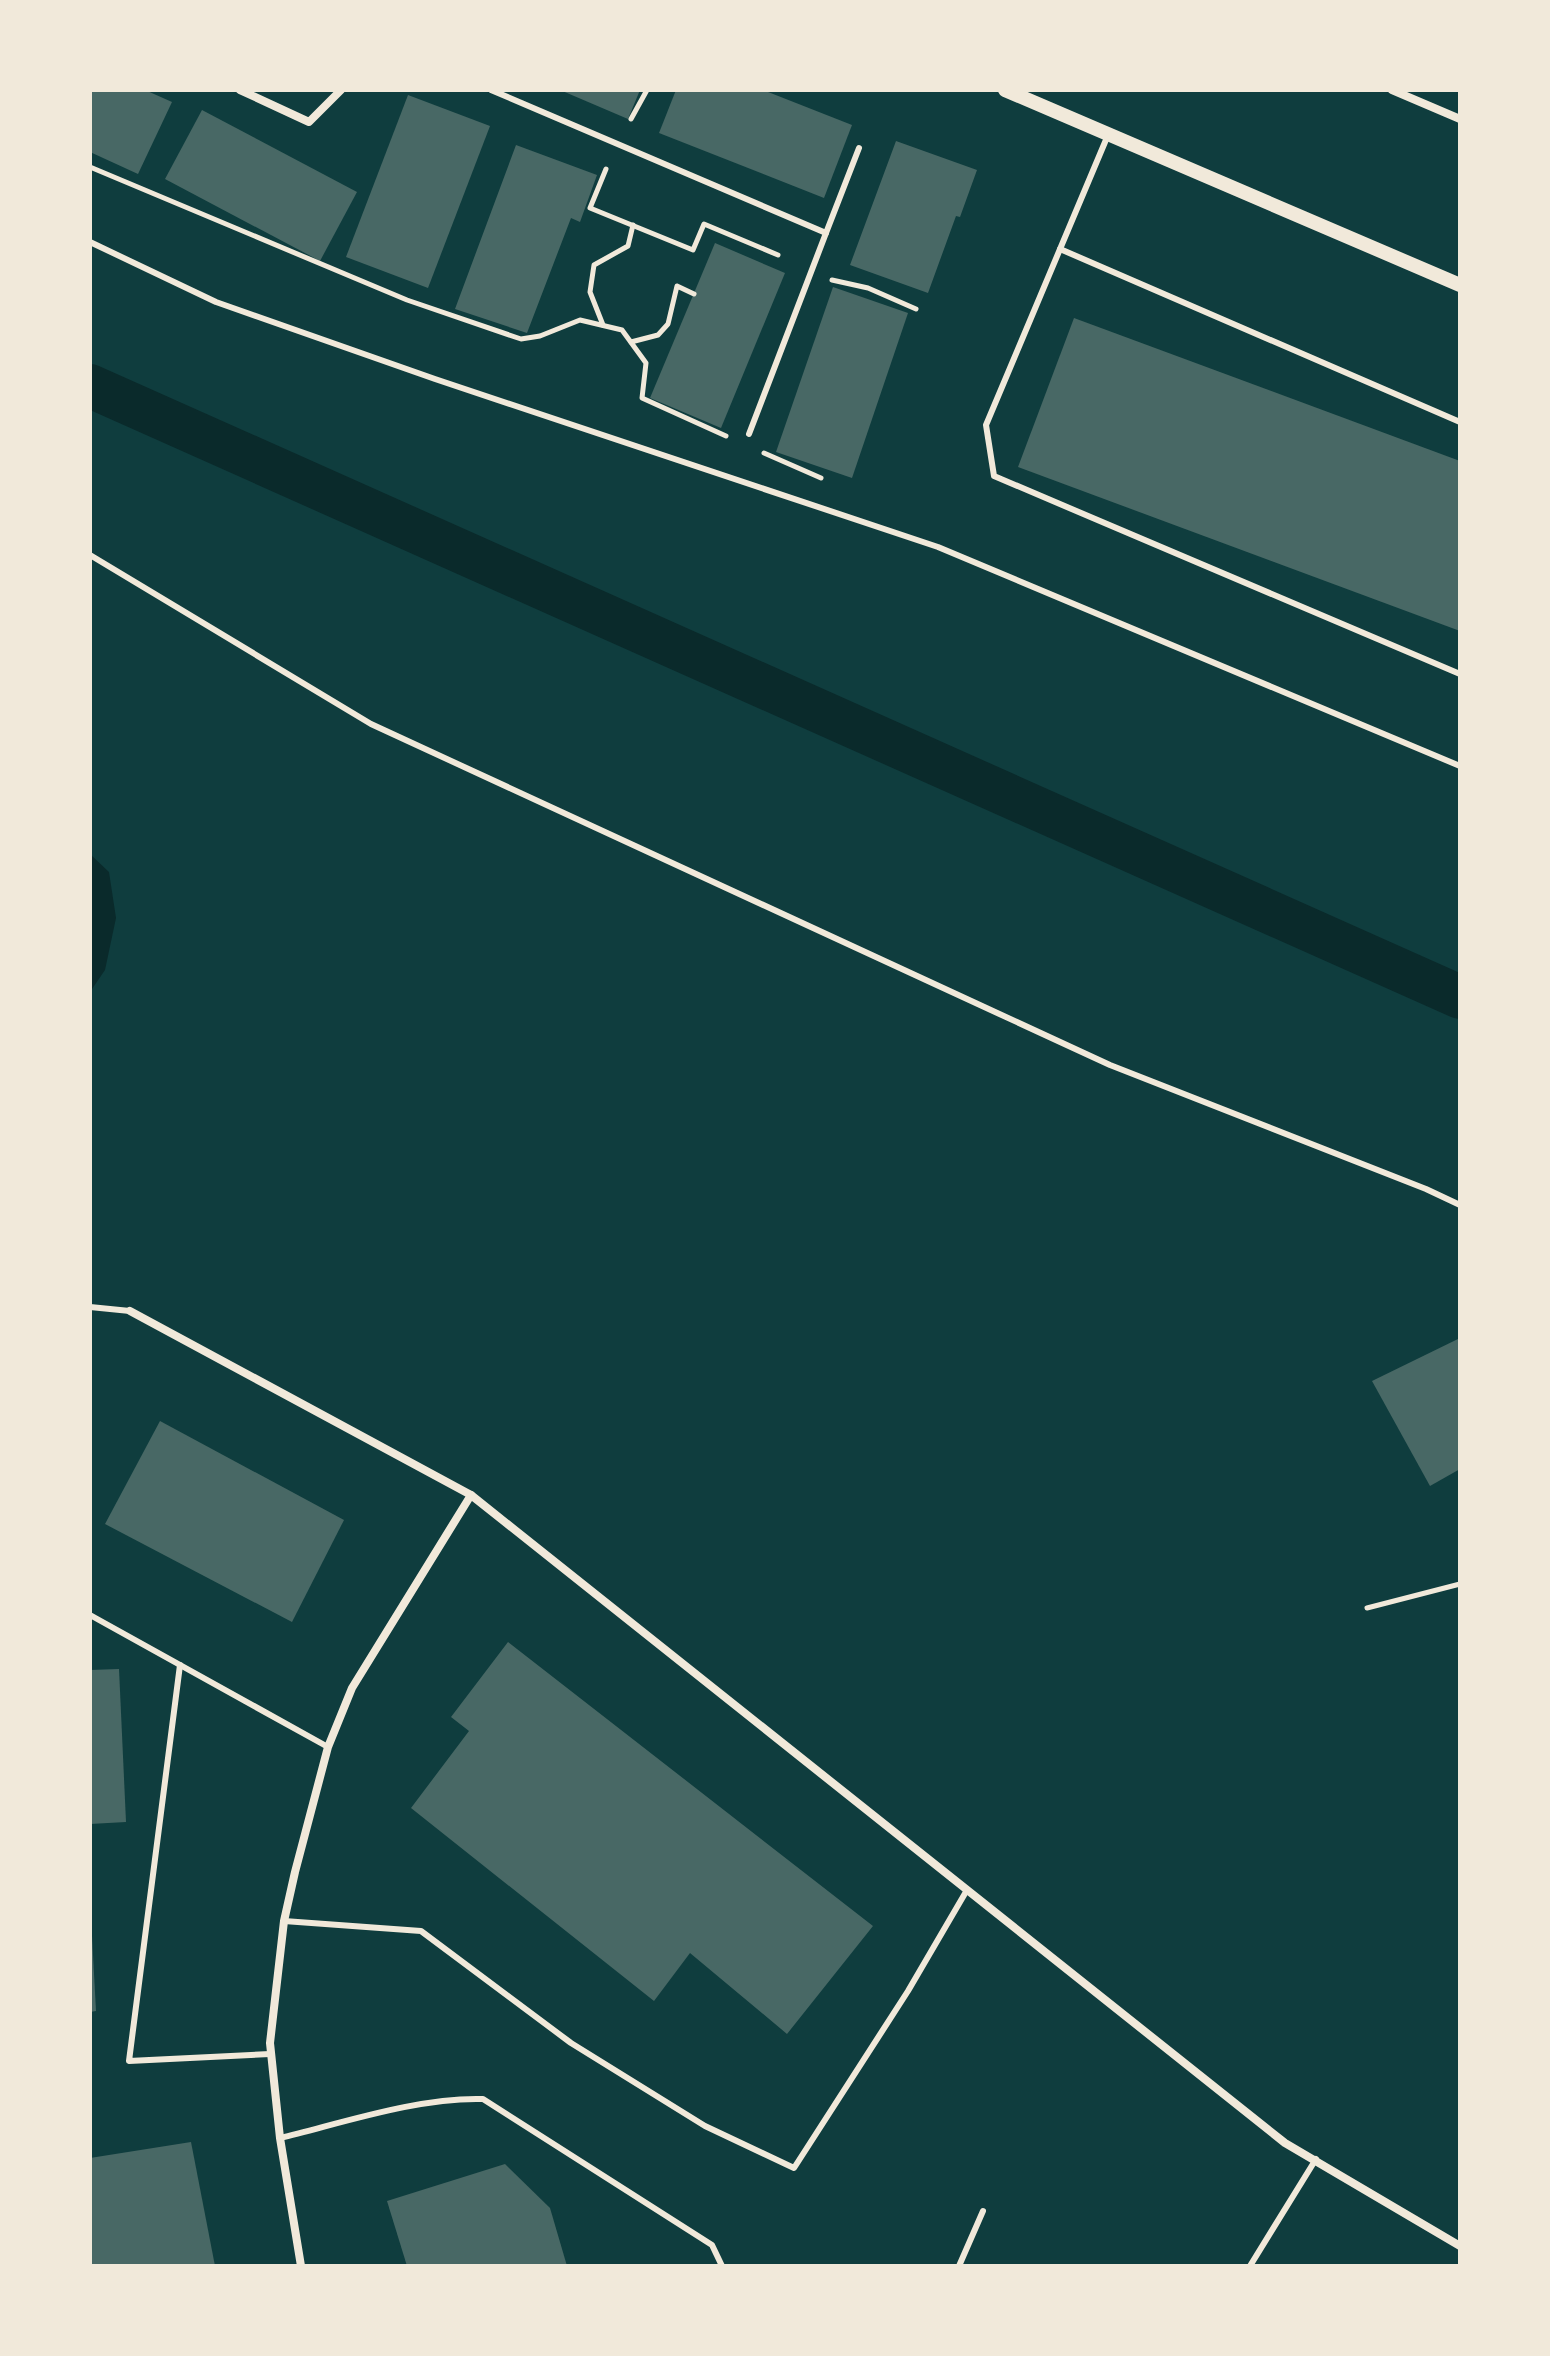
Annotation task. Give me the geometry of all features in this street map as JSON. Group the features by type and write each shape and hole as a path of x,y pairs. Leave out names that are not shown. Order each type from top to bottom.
{"street":[{"path":"240,90 309,122 341,90"},
{"path":"1005,90 1460,285"},
{"path":"1392,90 1460,119"},
{"path":"130,1311 471,1495 1285,2143 1460,2246"},
{"path":"301,2266 270,2054 284,1921 328,1747 352,1688 471,1495"}],"lane":[{"path":"491,90 826,233"},
{"path":"1109,134 986,425 994,476 1460,674"},
{"path":"749,434 859,148"},
{"path":"90,242 216,302 435,379 938,547 1460,766"},
{"path":"1060,249 1460,422"},
{"path":"90,555 371,724 1110,1065 1460,1205"},
{"path":"90,1307 130,1311"},
{"path":"90,1615 328,1747"},
{"path":"180,1665 129,2061 270,2054"},
{"path":"284,1921 421,1931 571,2043 705,2126 794,2168 908,1991 967,1890"},
{"path":"280,2138 459,2098 483,2099 712,2245 722,2266"},
{"path":"1250,2266 1316,2159"},
{"path":"959,2266 983,2211"}],"path":[{"path":"631,119 647,90"},
{"path":"90,167 407,300 521,339 540,336 580,320 622,330 646,363 642,398 739,442"},
{"path":"606,169 590,208 693,250 704,224 778,255"},
{"path":"603,326 590,292 594,265 628,246 633,225"},
{"path":"831,280 868,288 916,309"},
{"path":"631,342 658,335 668,324 677,286 694,294"},
{"path":"753,448 823,479"},
{"path":"1367,1608 1460,1584"}],"water":[{"path":"90,854 109,872 116,918 105,970 90,992"}],"building":[{"path":"90,90 145,90 172,102 138,174 90,152"},
{"path":"560,90 640,90 628,119"},
{"path":"676,90 763,90 852,125 824,198 659,133"},
{"path":"408,95 490,126 428,288 346,257"},
{"path":"202,110 357,192 320,261 165,179"},
{"path":"896,141 977,170 960,217 956,216 928,293 850,265"},
{"path":"516,145 597,175 580,222 571,218 527,333 455,309"},
{"path":"715,243 785,273 721,428 650,398"},
{"path":"833,287 908,313 852,478 776,452"},
{"path":"1074,318 1460,461 1460,631 1018,467"},
{"path":"1460,1338 1460,1469 1430,1486 1372,1381"},
{"path":"160,1421 344,1520 292,1622 105,1524"},
{"path":"508,1642 873,1926 787,2034 690,1953 654,2001 411,1808 469,1731 451,1717"},
{"path":"119,1669 126,1822 90,1824 90,1670"},
{"path":"90,1936 96,2011 90,2012"},
{"path":"191,2142 215,2266 90,2266 90,2158"},
{"path":"505,2164 550,2208 567,2266 407,2266 387,2201"}],"waterway":[{"path":"90,386 1460,997"}]}
